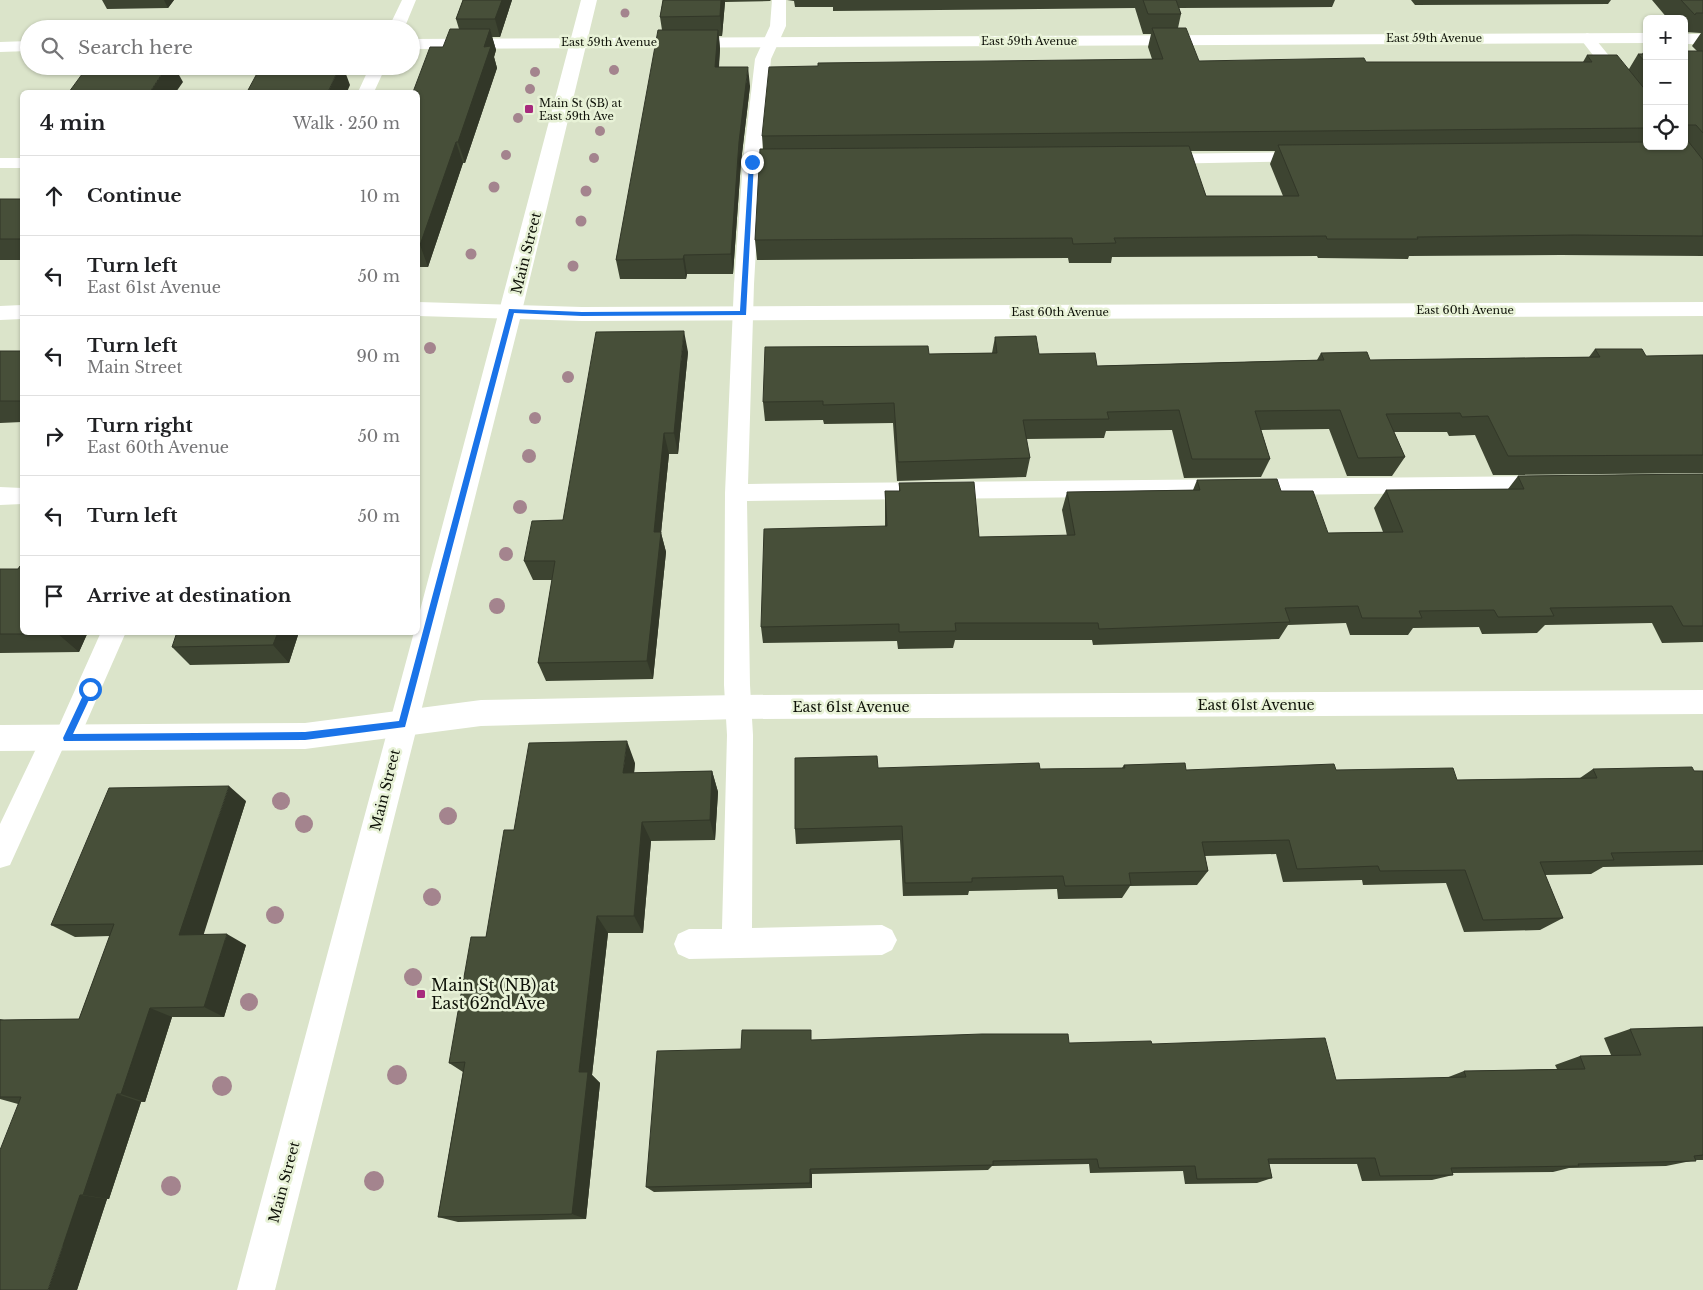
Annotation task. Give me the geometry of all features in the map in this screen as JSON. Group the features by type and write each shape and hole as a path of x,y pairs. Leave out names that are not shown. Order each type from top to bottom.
{"street":[{"name":"Main Street","path":"256,1290 402,725 512,311 589,0"},
{"name":"East 59th Avenue","path":"420,44 1643,38"},
{"path":"1688,39 1703,39"},
{"path":"0,47 20,46"},
{"name":"East 60th Avenue","path":"420,309 582,314 1703,309"},
{"path":"0,312 20,312"},
{"name":"East 61st Avenue","path":"0,738 305,736 402,725 481,713 738,707 1703,702"}],"lane":[{"path":"400,20 409,0"},
{"path":"736,943 740,735 738,707 736,492 744,313 762,162 763,59 778,26 779,0"},
{"path":"1587,38 1643,108"},
{"path":"367,90 374,75"},
{"path":"1140,159 1320,157"},
{"path":"0,163 20,163"},
{"path":"736,492 1564,484"},
{"path":"0,496 20,496"},
{"path":"0,855 112,635"},
{"path":"689,944 882,940"}],"building":[{"path":"463,0 502,0 495,19 456,19"},
{"path":"663,0 721,0 720,16 660,17"},
{"path":"1143,0 1176,0 1181,14 1148,14"},
{"path":"1681,0 1703,0 1703,13 1696,13 1695,15"},
{"path":"1152,28 1186,28 1199,61 1364,58 1366,62 1592,62 1587,55 1617,55 1643,87 1643,128 762,136 769,67 818,66 818,63 1163,59"},
{"path":"450,29 490,29 484,47 491,46 420,245 420,90 414,90 430,47 443,47"},
{"path":"658,30 718,30 715,67 748,67 739,142 731,254 684,255 683,259 616,260"},
{"path":"1688,51 1703,51 1703,133 1696,125 1688,125"},
{"path":"81,75 161,75 151,90 70,90"},
{"path":"256,75 336,75 329,90 248,90"},
{"path":"1688,141 1703,160 1703,236 1574,235 1417,237 1418,239 1327,239 1326,236 1114,238 1116,243 1073,244 1072,238 755,240 760,149 1189,146 1206,196 1299,196 1278,145 1643,142 1643,150 1688,150"},
{"path":"0,199 20,199 20,239 0,239"},
{"path":"684,331 674,433 664,433 654,532 661,532 647,661 538,663 555,561 524,561 532,521 563,520 596,332"},
{"path":"1036,336 1039,354 1095,353 1097,366 1324,360 1321,353 1367,352 1370,360 1600,357 1595,349 1642,349 1646,356 1703,355 1703,455 1508,456 1488,416 1462,417 1460,413 1386,414 1405,457 1358,458 1340,410 1255,411 1270,459 1192,459 1179,410 1107,412 1109,419 1023,420 1030,458 898,462 894,403 823,405 823,401 763,402 765,347 928,346 929,354 997,353 995,337"},
{"path":"0,351 20,351 20,401 0,401"},
{"path":"1703,474 1703,626 1683,626 1672,606 1550,608 1554,616 1498,617 1494,610 1419,611 1422,618 1362,618 1358,606 1285,608 1290,622 1099,629 1098,623 955,623 956,631 899,632 899,624 761,627 764,529 887,526 885,491 900,491 899,483 974,482 979,537 1075,535 1067,492 1200,490 1197,480 1277,479 1281,491 1313,491 1328,533 1403,532 1386,490 1524,489 1518,476"},
{"path":"20,566 20,634 0,634 0,569 18,569"},
{"path":"176,635 277,635 273,645 172,647"},
{"path":"627,741 623,773 712,771 710,820 642,822 634,916 597,916 579,1072 588,1072 572,1214 438,1217 465,1062 449,1063 471,937 486,937 504,830 514,830 529,743"},
{"path":"877,756 878,768 1039,763 1040,769 1125,768 1124,765 1185,763 1186,770 1334,764 1336,770 1453,768 1457,780 1597,778 1593,769 1692,767 1694,771 1703,771 1703,851 1611,853 1614,860 1540,862 1563,918 1483,920 1465,870 1380,871 1378,866 1297,869 1289,840 1202,842 1208,871 1129,873 1131,885 1065,886 1063,876 972,878 972,882 905,883 902,826 795,829 795,758"},
{"path":"229,786 179,935 227,934 204,1007 150,1008 121,1094 117,1094 83,1195 80,1195 48,1290 0,1290 0,1150 21,1097 0,1097 0,1020 79,1019 114,924 51,925 109,788"},
{"path":"1703,1027 1703,1155 1694,1156 1696,1161 1578,1164 1579,1166 1451,1168 1453,1175 1380,1176 1375,1158 1268,1159 1272,1178 1197,1179 1195,1166 1099,1168 1097,1159 993,1161 993,1165 810,1169 810,1183 646,1187 657,1051 741,1049 742,1030 811,1030 811,1040 982,1034 1068,1034 1069,1043 1151,1041 1152,1044 1325,1038 1336,1080 1466,1077 1464,1071 1585,1069 1580,1056 1641,1055 1630,1029"}],"place":[{"name":"Main St (SB) at East 59th Ave","path":"529,109"},
{"name":"Main St (NB) at East 62nd Ave","path":"421,994"}],"route":[{"path":"90,689 67,738 305,736 402,725 512,311 582,314 744,313 744,284 752,162"}]}
